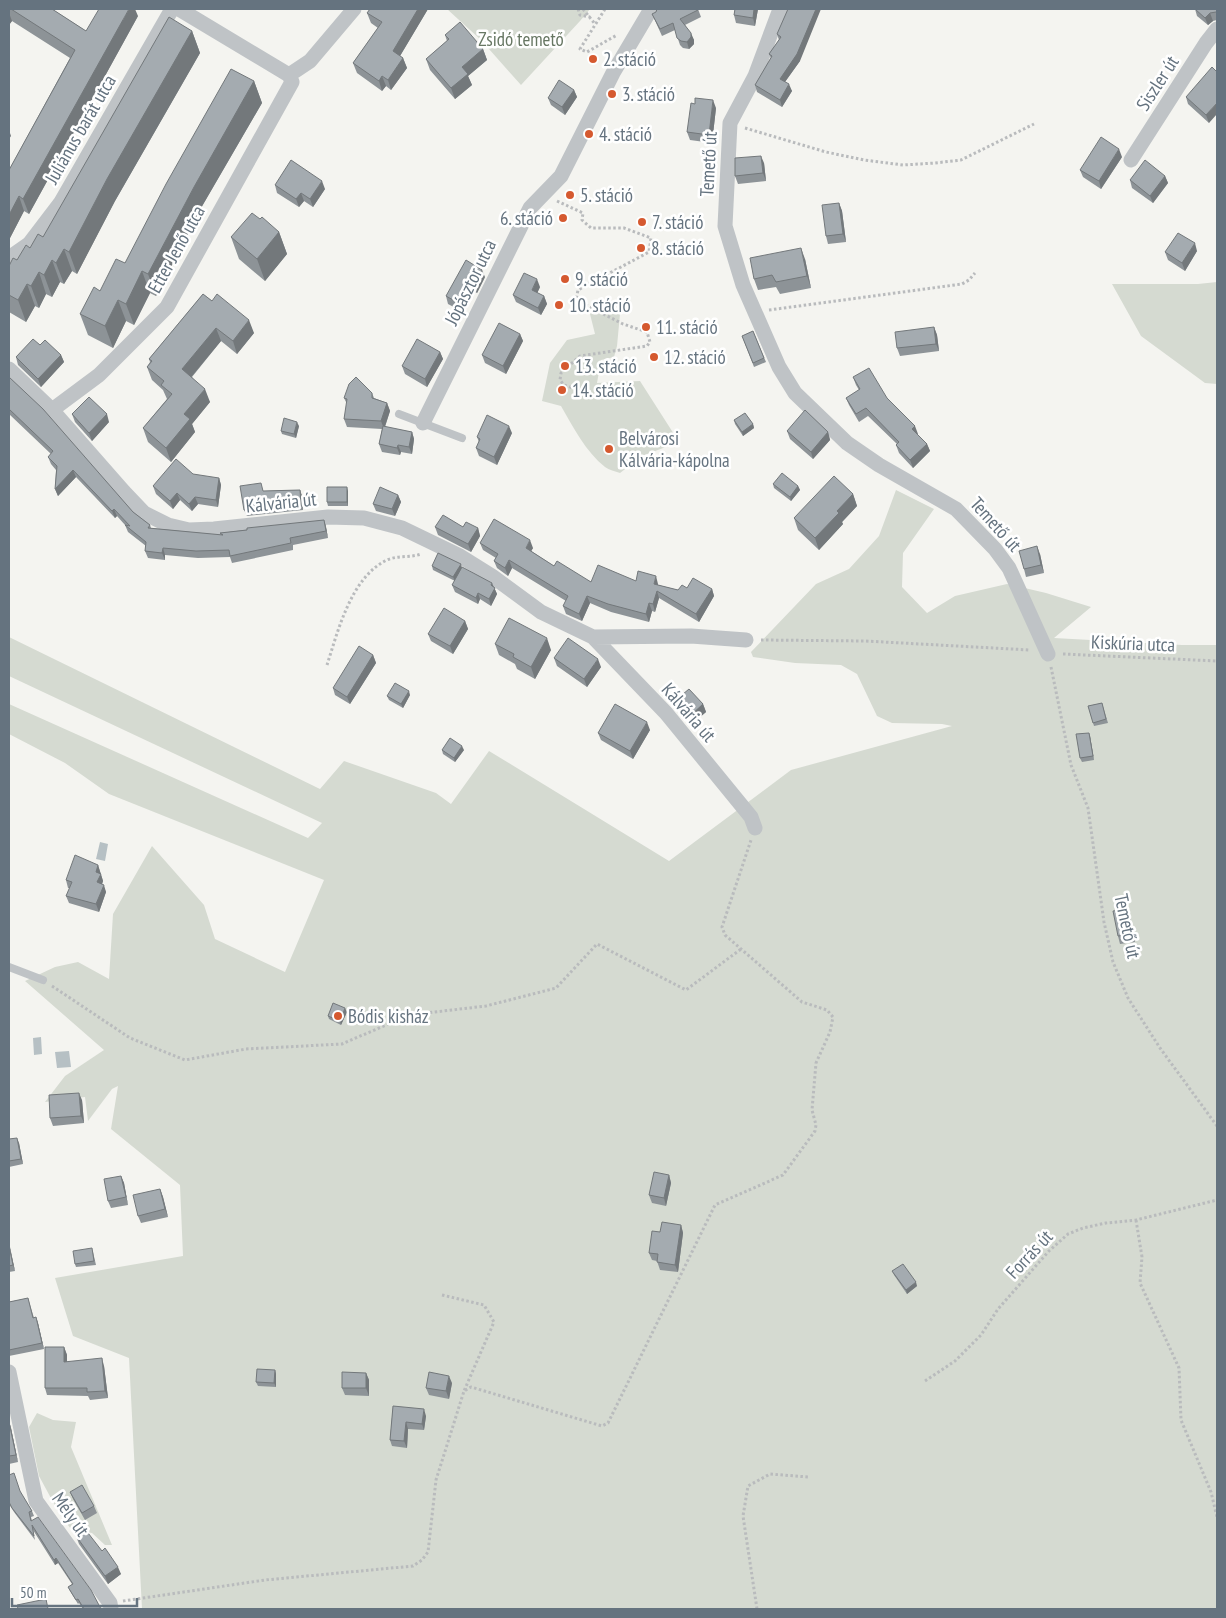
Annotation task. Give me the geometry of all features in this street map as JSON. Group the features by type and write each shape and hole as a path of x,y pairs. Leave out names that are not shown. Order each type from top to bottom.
{"street":[{"name":"Juliánus barát utca","path":"9,258 29,244 61,202 172,9"},
{"path":"179,9 289,75 310,61 354,9"},
{"name":"Jópásztor utca","path":"423,423 530,208 561,176 613,74 651,9"},
{"name":"Temető út","path":"780,9 754,76 730,123 725,226 743,285 779,367 795,393 847,443 879,465 956,509 995,549 1013,576 1048,654"},
{"name":"Siszler út","path":"1131,160 1206,43 1217,29"},
{"name":"Etter Jenő utca","path":"52,410 99,375 168,307 292,82 289,75"},
{"name":"Kálvária út","path":"9,369 52,410 144,512 168,525 188,530 328,518 364,518 402,528 460,556 492,576 541,612 593,637 666,713 753,822"},
{"name":"Kálvária út","path":"593,637 691,636 746,640"},
{"name":"Mély út","path":"9,1372 36,1501 111,1606"}],"lane":[{"path":"399,414 462,438"},
{"path":"9,967 43,980"}],"path":[{"path":"578,9 580,15 590,17"},
{"path":"583,9 596,24"},
{"path":"605,9 580,49 587,52 619,33"},
{"path":"730,123 826,152 864,160 904,165 961,160 1034,124"},
{"path":"543,195 583,213 582,220 591,228 624,228 651,238 649,252 578,290 576,300 623,324 647,332 650,342 646,346 580,356 561,373 560,380 564,385 582,391"},
{"path":"756,312 962,284 970,280 975,272"},
{"path":"327,665 342,620 354,594 364,579 385,561 397,556 420,555 432,542"},
{"name":"Kiskúria utca","path":"746,640 875,642 1023,649 1048,654 1217,660"},
{"name":"Temető út","path":"1048,654 1071,765 1088,808 1104,922 1113,962 1128,998 1160,1048 1217,1126"},
{"path":"464,1391 471,1387 602,1426 608,1423 715,1205 783,1175 815,1131 816,1125 812,1110 816,1063 830,1032 833,1017 827,1010 802,1002 725,935 722,926 753,822"},
{"path":"43,980 130,1038 185,1060 246,1050 342,1044 409,1015 486,1006 556,988 598,944 686,990 741,949"},
{"name":"Forrás út","path":"925,1381 955,1361 981,1335 998,1309 1048,1251 1068,1234 1083,1228 1136,1220 1217,1200"},
{"path":"1136,1220 1142,1257 1140,1283 1178,1368 1182,1420 1211,1492 1217,1516"},
{"path":"111,1606 265,1580 413,1566 422,1560 428,1552 436,1480 464,1391 494,1322 484,1305 442,1295"},
{"path":"757,1609 743,1516 748,1486 770,1474 808,1477"}],"green space":[{"name":"Zsidó temető","path":"447,9 590,9 521,85 481,40"},
{"path":"1217,282 1217,384 1205,383 1141,336 1112,284 1198,284"},
{"path":"602,300 620,314 614,357 601,360 597,383 640,381 679,442 642,456 620,473 610,470 598,461 580,439 561,406 542,401 550,363 567,340 595,334 590,314"},
{"path":"896,490 934,509 903,553 902,587 927,613 955,596 1007,584 1046,593 1091,607 1054,638 1182,645 1217,645 1217,1609 142,1609 129,1358 73,1336 55,1278 183,1256 180,1185 111,1129 118,1086 112,1089 88,1121 85,1097 45,1102 65,1076 104,1050 25,981 55,967 78,962 109,979 113,914 152,846 204,905 215,939 285,972 324,880 109,794 65,763 9,734 9,704 308,838 322,823 9,676 9,637 320,789 344,761 436,793 451,804 489,751 669,861 791,770 952,726 892,723 877,716 857,674 841,665 795,663 753,657 751,652 816,584 849,569 879,536"},
{"path":"37,1413 53,1420 76,1422 71,1447 112,1545 105,1545 92,1533 71,1529 59,1513 39,1476 29,1427"}],"shaded area":[{"path":"100,842 108,844 105,861 96,859"},
{"path":"41,1037 42,1054 34,1055 33,1038"},
{"path":"69,1051 71,1067 57,1068 55,1052"}],"building":[{"path":"11,9 52,9 86,31 99,9 129,9 23,199 19,196 9,215 9,170 75,50"},
{"path":"370,9 418,9 393,51 403,58 388,80 382,76 379,81 353,63 382,22 367,13"},
{"path":"657,9 698,9 680,19 691,33 691,37 687,42 677,38 673,23 660,29 652,14"},
{"path":"735,9 754,9 753,18 734,15"},
{"path":"788,9 816,9 797,54 780,79 789,84 780,100 755,85 772,56 769,54 781,37 777,34"},
{"path":"1195,9 1217,9 1217,11 1210,13 1205,18"},
{"path":"169,17 192,31 107,179 69,252 64,249 56,263 52,260 44,275 39,272 31,286 27,284 18,300 9,295 9,266 13,258 17,260 26,245 30,248 38,234 43,237"},
{"path":"460,22 483,49 462,67 468,74 451,88 426,59 449,39 445,35"},
{"path":"1212,67 1217,72 1217,103 1206,115 1186,97"},
{"path":"231,69 254,81 194,187 148,274 142,271 126,304 118,300 105,326 80,314 94,287 100,291 116,259 125,263 166,184"},
{"path":"559,80 574,90 562,107 548,98"},
{"path":"695,98 713,100 709,135 687,132 691,103 695,104"},
{"path":"1101,137 1119,149 1099,181 1080,170"},
{"path":"761,156 763,173 735,176 735,158"},
{"path":"291,160 322,181 310,199 301,193 296,199 275,185"},
{"path":"1145,160 1165,176 1150,196 1130,180"},
{"path":"839,203 843,234 826,236 822,205"},
{"path":"252,213 260,219 262,217 279,232 257,259 231,237"},
{"path":"1178,233 1195,243 1182,263 1165,252"},
{"path":"801,248 807,276 776,282 772,275 754,279 750,258"},
{"path":"466,260 482,270 460,304 446,296"},
{"path":"524,273 537,279 532,290 544,296 538,308 513,295"},
{"path":"203,294 212,301 217,294 249,320 233,341 216,328 182,369 205,389 184,414 190,419 166,448 143,428 172,394 161,385 164,381 147,367 152,361 149,359"},
{"path":"499,323 520,334 503,366 482,355"},
{"path":"934,327 936,344 897,348 895,332"},
{"path":"753,331 764,358 753,363 742,336"},
{"path":"33,339 40,345 45,340 61,355 38,379 16,357"},
{"path":"417,339 440,352 425,379 402,366"},
{"path":"869,368 887,398 915,426 912,429 927,444 910,460 896,445 899,442 866,408 856,414 846,398 860,389 853,377"},
{"path":"9,377 43,409 133,512 150,525 148,528 223,535 220,533 247,530 247,528 324,520 326,531 290,538 291,543 230,556 229,550 196,551 163,548 162,553 145,551 146,542 125,525 130,526 114,509 112,511 73,470 55,489 57,466 48,457 53,451 9,409"},
{"path":"356,377 372,393 372,398 387,403 381,421 344,419 347,399 344,398 349,384"},
{"path":"89,397 107,414 89,433 72,414"},
{"path":"805,410 828,432 811,452 787,431"},
{"path":"745,413 753,424 742,432 734,420"},
{"path":"487,415 509,426 494,457 476,448 480,439 477,437"},
{"path":"284,418 297,422 294,434 281,431"},
{"path":"383,426 412,432 409,447 398,445 397,448 379,444"},
{"path":"176,459 193,474 219,478 216,500 195,497 189,504 177,493 170,501 153,486"},
{"path":"782,473 798,486 790,497 773,484"},
{"path":"834,476 853,494 837,511 839,513 815,538 794,518"},
{"path":"261,483 263,491 300,490 301,504 244,510 240,486"},
{"path":"327,487 347,487 347,502 327,502"},
{"path":"380,487 398,495 392,509 373,504"},
{"path":"443,515 463,527 466,522 478,528 468,544 435,527"},
{"path":"494,519 530,540 526,548 554,566 557,561 591,582 598,565 636,581 638,571 656,576 654,584 678,590 682,585 687,588 693,578 712,589 696,614 657,591 653,604 649,603 646,614 608,604 587,596 579,614 563,606 568,596 509,560 505,568 494,561 498,554 480,543"},
{"path":"1037,546 1041,565 1024,569 1019,551"},
{"path":"438,553 461,564 453,577 432,566"},
{"path":"462,567 492,583 491,585 495,588 489,599 478,593 476,598 452,585"},
{"path":"444,608 465,621 450,646 428,634"},
{"path":"509,618 547,638 531,667 513,657 514,654 495,644"},
{"path":"568,638 598,659 584,679 554,658"},
{"path":"359,646 373,655 347,697 333,688"},
{"path":"395,683 409,691 401,704 387,696"},
{"path":"689,689 703,704 690,716 676,700"},
{"path":"1102,703 1106,719 1093,723 1088,706"},
{"path":"615,704 647,722 630,751 598,733"},
{"path":"1089,733 1093,756 1080,758 1076,734"},
{"path":"450,738 462,746 454,758 442,750"},
{"path":"75,855 98,865 96,872 101,874 97,882 104,885 96,904 66,896 72,882 66,880"},
{"path":"1127,909 1132,934 1118,936 1113,911"},
{"name":"Bódis kisház","path":"333,1003 345,1008 340,1021 328,1016"},
{"path":"79,1093 81,1116 50,1118 49,1095"},
{"path":"17,1138 21,1159 9,1161 9,1139"},
{"path":"654,1172 669,1175 664,1198 649,1195"},
{"path":"121,1176 126,1197 108,1201 104,1179"},
{"path":"160,1189 165,1209 138,1216 133,1195"},
{"path":"662,1222 681,1225 675,1265 657,1262 658,1254 649,1253 652,1231 660,1232"},
{"path":"9,1246 13,1265 9,1266"},
{"path":"92,1248 94,1261 75,1264 73,1251"},
{"path":"903,1264 916,1282 906,1290 892,1271"},
{"path":"28,1298 33,1318 36,1317 42,1343 9,1350 9,1302"},
{"path":"45,1347 64,1347 64,1362 102,1358 105,1391 87,1392 87,1388 45,1388"},
{"path":"257,1369 275,1370 274,1383 256,1382"},
{"path":"342,1372 366,1373 366,1388 342,1388"},
{"path":"429,1372 449,1376 446,1391 426,1388"},
{"path":"393,1406 424,1409 422,1424 406,1422 404,1441 390,1440"},
{"path":"9,1422 16,1455 9,1456"},
{"path":"14,1473 20,1491 32,1511 29,1512 31,1521 38,1517 91,1590 101,1609 84,1609 78,1599 76,1600 68,1587 73,1584 56,1558 54,1560 32,1525 34,1536 12,1508 9,1502 9,1475"},
{"path":"82,1485 94,1506 82,1513 70,1492"},
{"path":"85,1529 102,1551 105,1548 118,1567 105,1576 76,1536"},
{"path":"46,1599 48,1609 18,1609 17,1605"}],"place":[{"name":"2. stáció","path":"593,59"},
{"name":"3. stáció","path":"612,94"},
{"name":"4. stáció","path":"589,134"},
{"name":"5. stáció","path":"570,195"},
{"name":"6. stáció","path":"563,218"},
{"name":"7. stáció","path":"642,222"},
{"name":"8. stáció","path":"641,248"},
{"name":"9. stáció","path":"565,279"},
{"name":"10. stáció","path":"559,305"},
{"name":"11. stáció","path":"646,327"},
{"name":"12. stáció","path":"654,357"},
{"name":"13. stáció","path":"565,366"},
{"name":"14. stáció","path":"562,390"},
{"name":"Belvárosi Kálvária-kápolna","path":"609,449"},
{"name":"Bódis kisház","path":"338,1016"}]}
